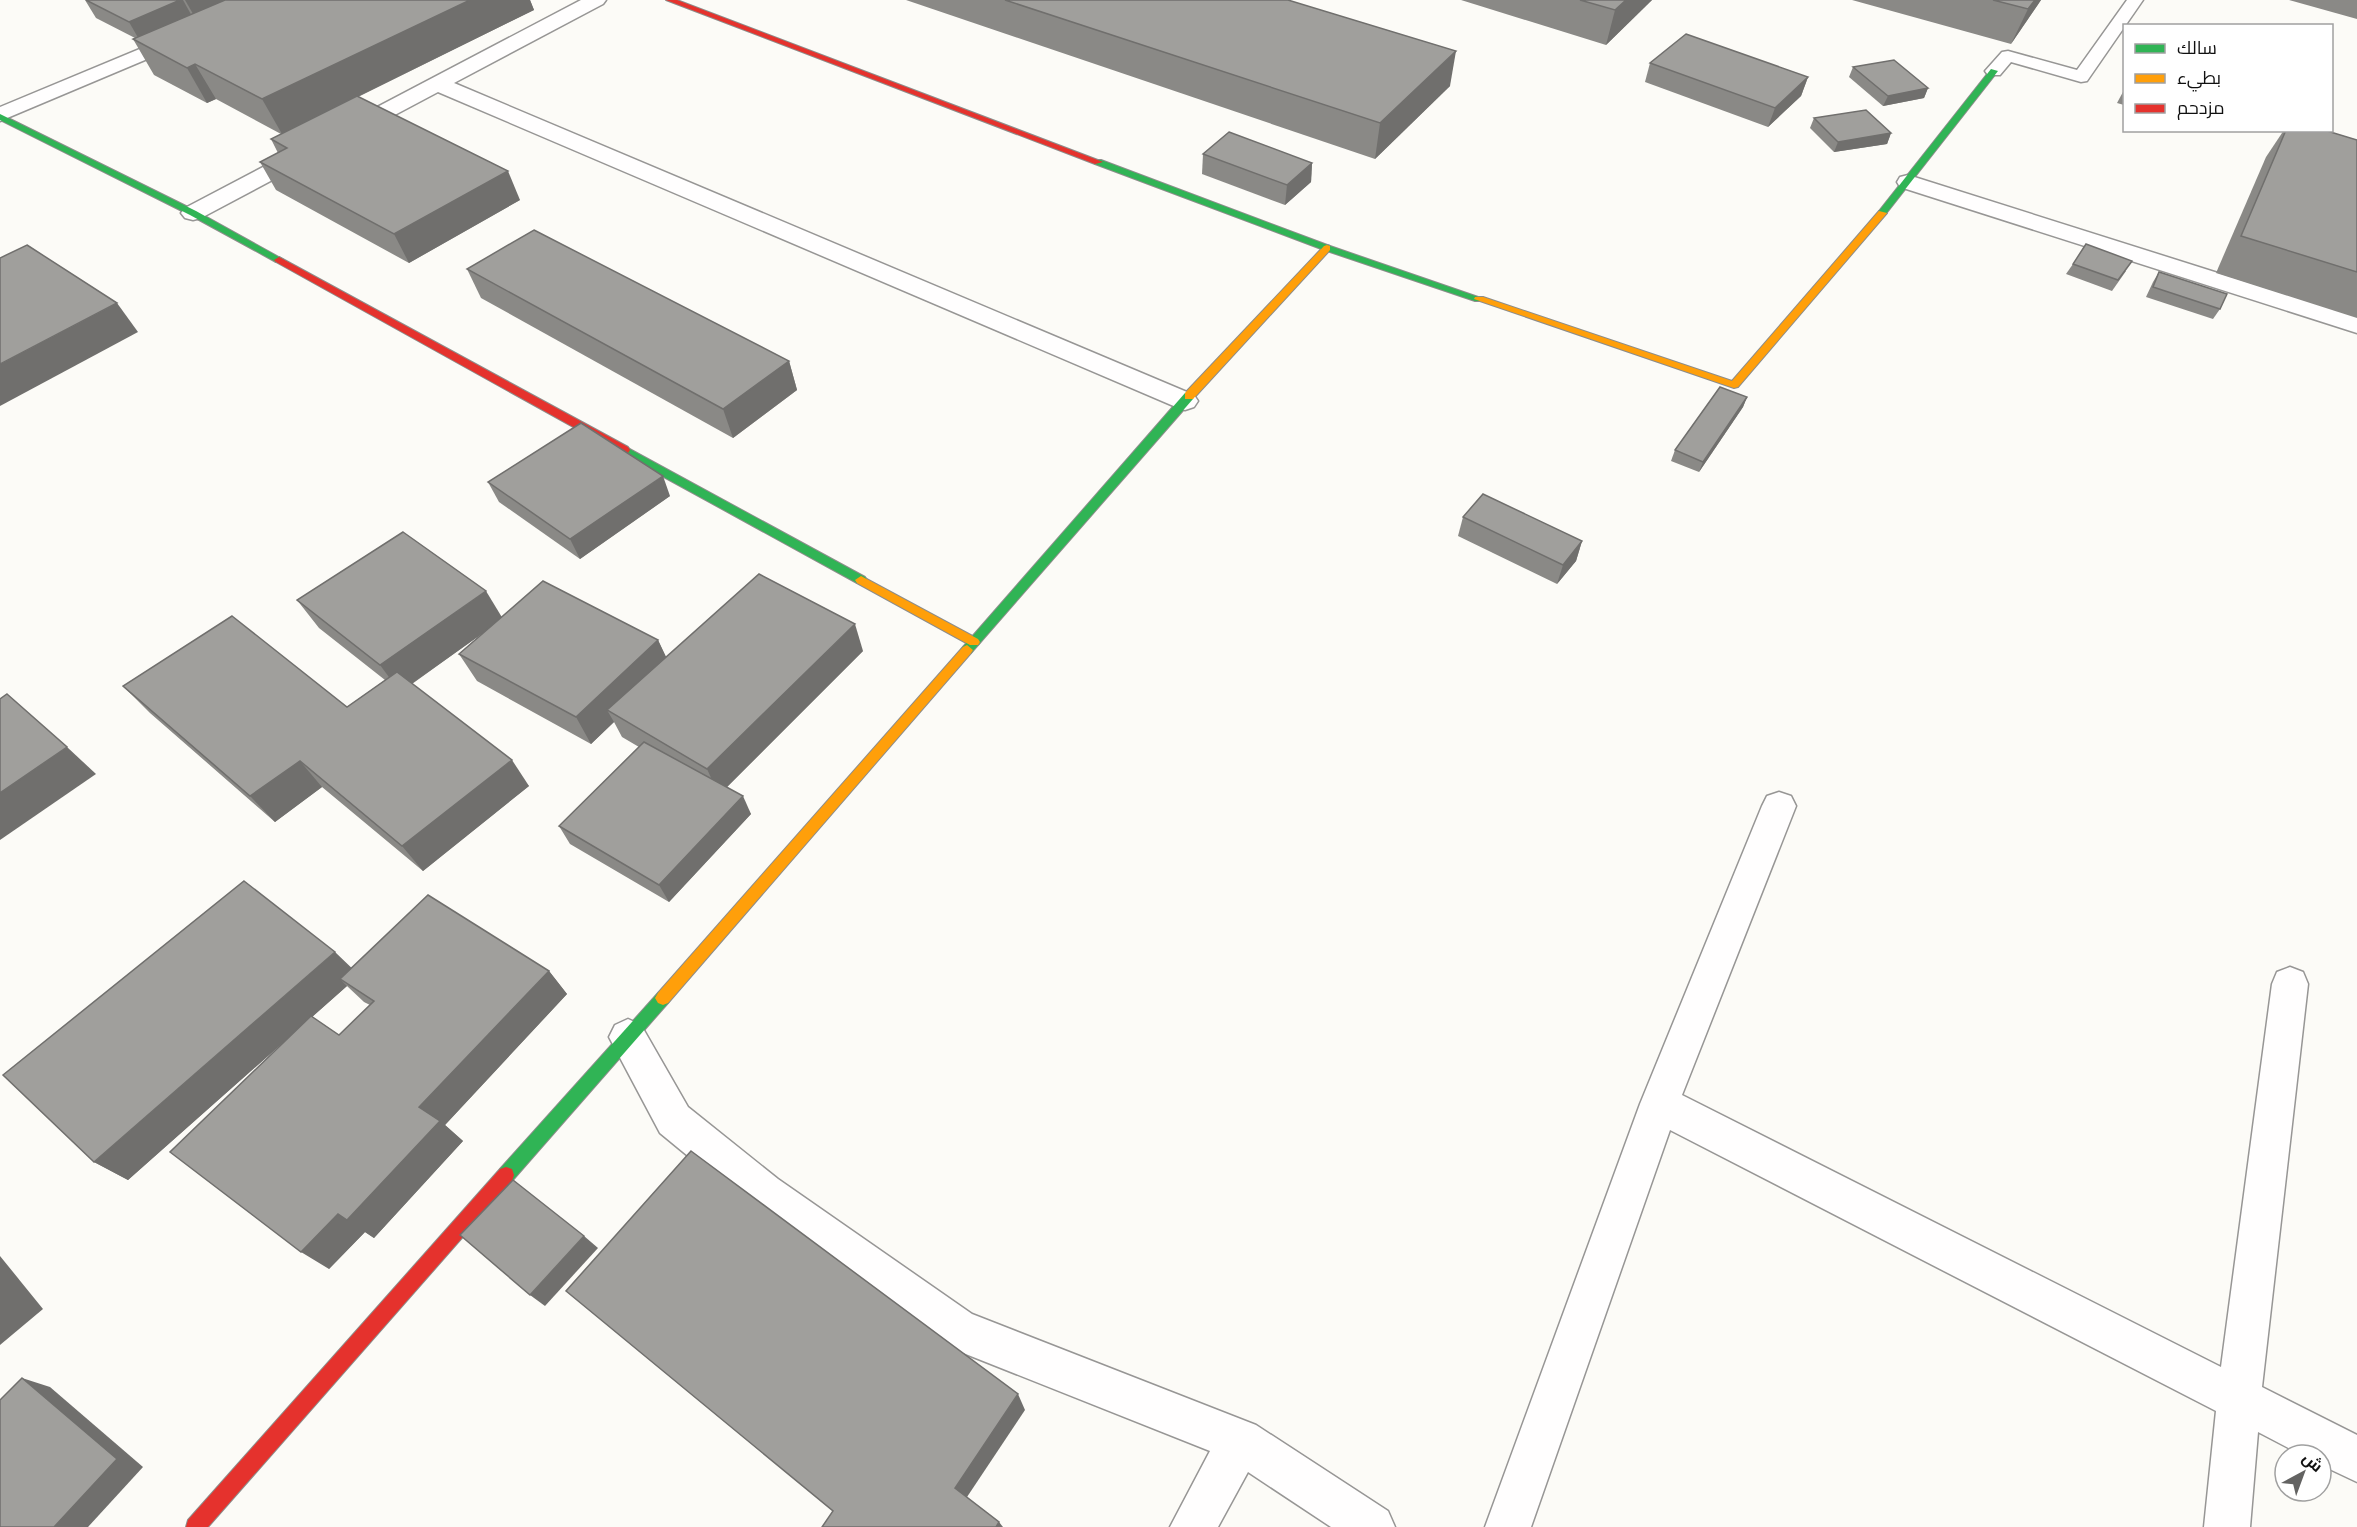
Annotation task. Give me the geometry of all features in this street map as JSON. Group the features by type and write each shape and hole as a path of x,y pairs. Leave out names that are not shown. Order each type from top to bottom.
{"street":[{"path":"193,213 596,0"},
{"path":"670,0 1327,248 1734,385 1908,182 1994,71"},
{"path":"0,116 204,28"},
{"path":"438,84 1185,401"},
{"path":"0,116 193,213 974,642"},
{"path":"1908,182 2357,325"},
{"path":"195,1527 1185,401 1327,248"},
{"path":"1508,1527 1659,1104 1779,806"},
{"path":"2227,1527 2239,1399 2290,984"},
{"path":"628,1036 674,1120 764,1193 958,1330 1240,1441 1372,1527"},
{"path":"1659,1104 2357,1460"},
{"path":"1193,1527 1240,1441"}],"lane":[{"path":"1994,71 2008,56 2081,77 2135,0"}],"building":[{"path":"86,0 180,0 129,22"},
{"path":"225,0 470,0 262,99 195,64 187,68 133,39"},
{"path":"1005,0 1288,0 1456,51 1380,123"},
{"path":"1580,0 1626,0 1615,10"},
{"path":"1993,0 2035,0 2028,9"},
{"path":"1686,34 1808,77 1775,108 1650,63"},
{"path":"1894,60 1928,88 1888,96 1853,67"},
{"path":"357,96 508,171 394,234 260,162 287,148 271,139"},
{"path":"1866,110 1891,133 1838,142 1814,118"},
{"path":"1229,132 1312,163 1287,185 1203,154"},
{"path":"2285,132 2331,132 2357,140 2357,272 2241,236"},
{"path":"534,230 789,361 723,409 467,269"},
{"path":"2086,244 2132,261 2118,280 2073,264"},
{"path":"27,245 117,303 0,364 0,258"},
{"path":"2159,272 2227,294 2220,309 2153,287"},
{"path":"1720,387 1747,397 1703,462 1675,450"},
{"path":"581,423 663,476 570,539 488,482"},
{"path":"1483,494 1582,541 1563,565 1463,517"},
{"path":"403,532 486,591 380,665 297,600"},
{"path":"759,574 855,624 707,769 607,710"},
{"path":"543,581 658,640 576,717 459,654"},
{"path":"232,616 347,707 397,672 512,760 402,846 300,761 250,796 123,686"},
{"path":"7,694 67,747 0,793 0,699"},
{"path":"644,742 743,796 659,885 559,826"},
{"path":"244,881 335,952 94,1162 3,1075"},
{"path":"428,895 549,971 419,1107 440,1121 347,1220 338,1214 301,1252 170,1152 311,1016 339,1035 374,1001 340,979"},
{"path":"691,1151 1018,1394 955,1488 999,1522 996,1527 822,1527 833,1511 566,1291"},
{"path":"513,1180 584,1236 530,1295 460,1235"},
{"path":"22,1378 117,1459 54,1527 0,1527 0,1400"}],"traffic: fast":[{"path":"1882,213 1994,71"},
{"path":"0,117 193,213 279,260"},
{"path":"1098,162 1327,248 1479,299"},
{"path":"967,650 1189,396"},
{"path":"624,450 861,580"},
{"path":"506,1175 663,998"}],"traffic: slow":[{"path":"1479,299 1734,385 1882,213"},
{"path":"1189,396 1327,248"},
{"path":"861,580 974,642"},
{"path":"663,998 967,650"}],"traffic: jam":[{"path":"670,0 1098,162"},
{"path":"279,260 624,450"},
{"path":"195,1527 506,1175"}]}
